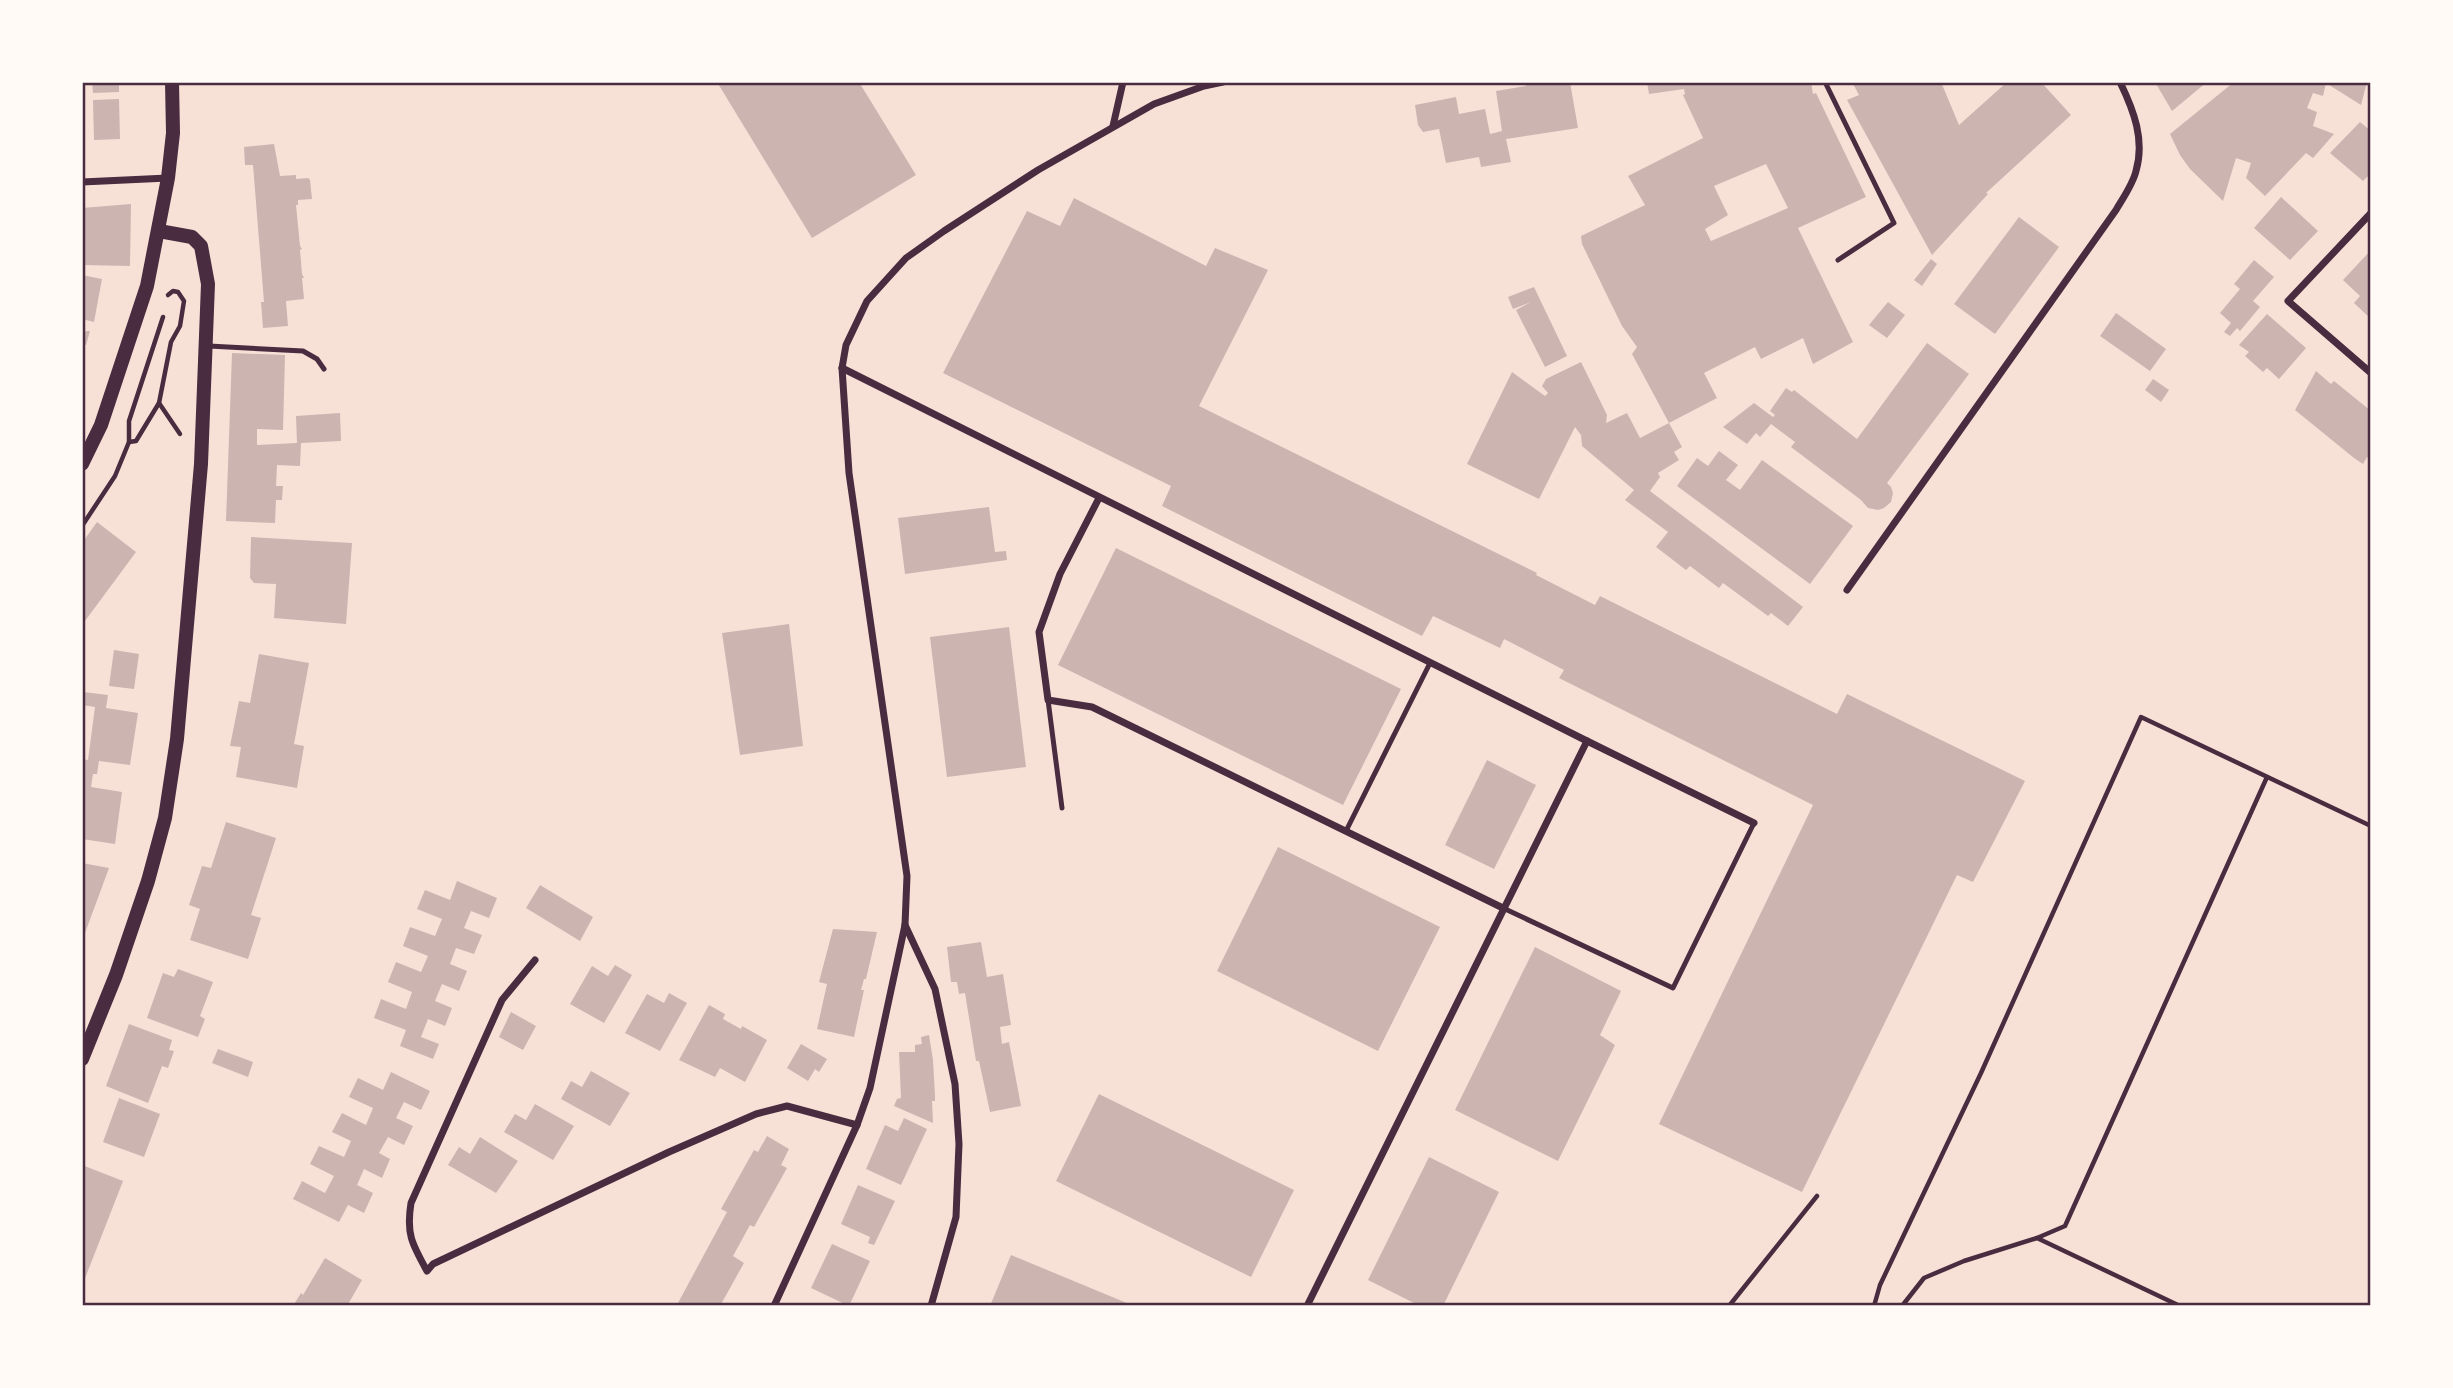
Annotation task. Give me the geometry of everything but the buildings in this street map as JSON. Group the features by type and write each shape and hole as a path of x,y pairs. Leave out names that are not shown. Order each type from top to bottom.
{"main road":[{"path":"82,464 101,425 137,324 159,231 173,133 172,82"},
{"path":"82,1059 132,928 165,818 177,739 201,464 208,284 201,246 192,236 159,231"}],"street":[{"path":"1113,126 1123,82"},
{"path":"774,1306 857,1125 870,1088 905,925 907,876 849,472 842,368 846,345 856,319 867,301 906,258 1038,170 1113,126 1154,104 1223,82"},
{"path":"1847,590 2116,210 2136,173 2140,138 2130,102 2120,82"},
{"path":"82,182 168,178"},
{"path":"2371,213 2288,301 2371,373"},
{"path":"842,368 1754,823"},
{"path":"1099,498 1060,574 1039,632 1048,699 1092,707 1503,908"},
{"path":"1307,1306 1587,741"},
{"path":"905,925 935,989 955,1084 959,1144 956,1217 931,1306"},
{"path":"535,960 502,1000 411,1203 408,1222 411,1242 428,1270 433,1265 669,1152 756,1114 787,1106 857,1125"}],"lane":[{"path":"1825,82 1894,223 1839,260"},
{"path":"205,346 303,351 317,359 324,369"},
{"path":"1346,831 1430,663"},
{"path":"1048,699 1062,808"},
{"path":"1503,908 1672,988 1754,823"}],"path":[{"path":"82,526 115,476 129,442 130,421 160,330 167,296 173,291 178,292 184,301 180,326 171,342 159,403 136,441 129,442"},
{"path":"159,403 201,464"},
{"path":"1874,1306 1880,1284 1982,1073 2141,717 2371,827"},
{"path":"1902,1306 1924,1278 1964,1261 2065,1226 2267,777"},
{"path":"1729,1306 1817,1196"},
{"path":"2036,1238 2180,1306"}]}
